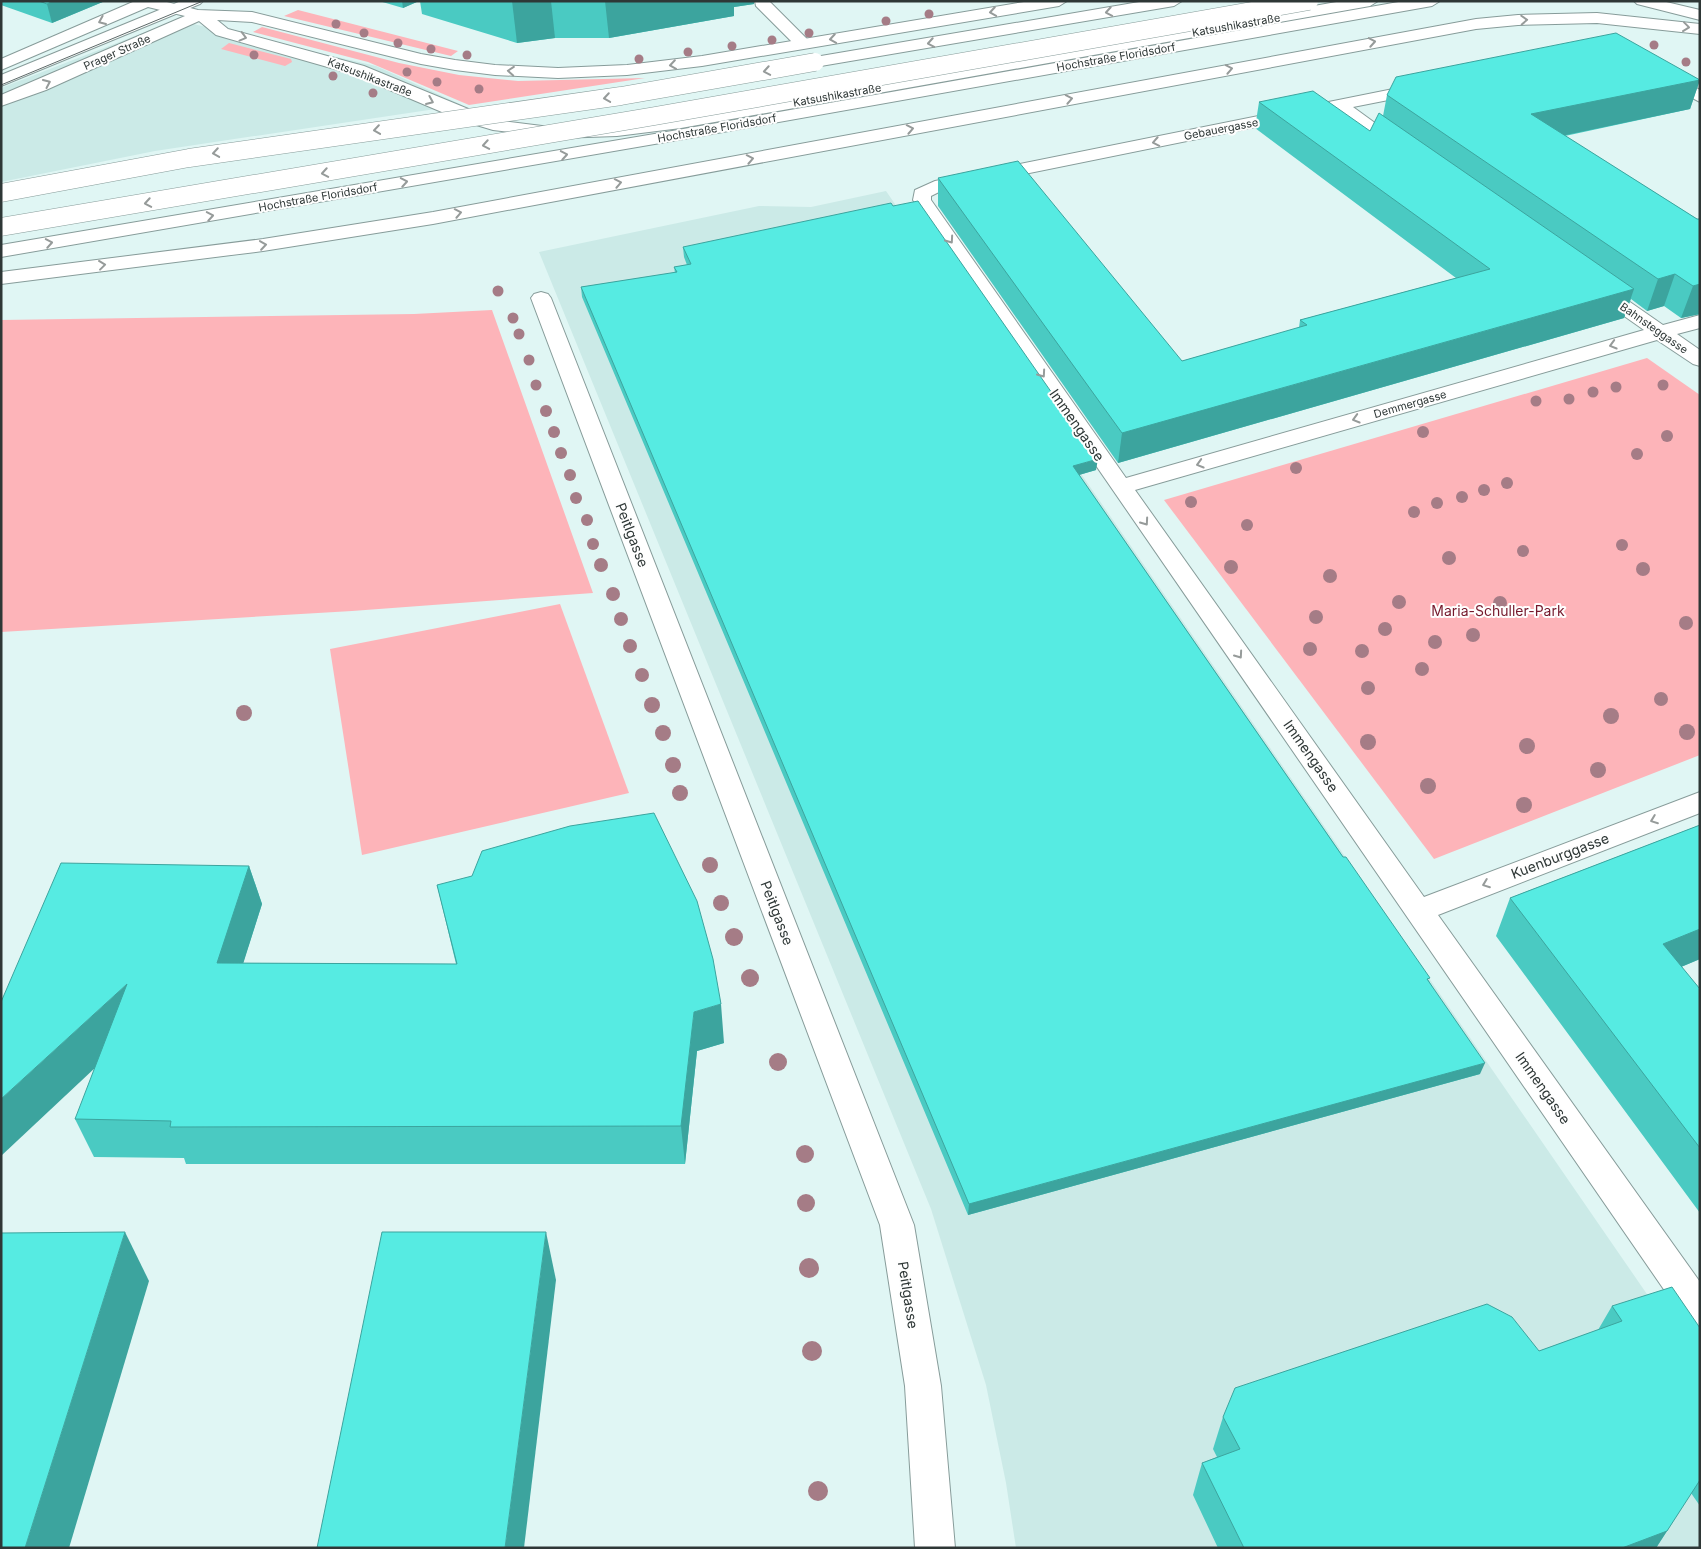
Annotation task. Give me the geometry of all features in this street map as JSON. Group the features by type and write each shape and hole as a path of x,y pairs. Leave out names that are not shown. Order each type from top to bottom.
{"main road":[{"name":"Prager Straße","path":"1,81 174,10 198,8 233,1"},
{"name":"Katsushikastraße","path":"198,8 252,16 421,59 455,65 522,72 627,70 803,44 1059,1"},
{"path":"1,193 206,155 620,96 1174,1"},
{"name":"Hochstraße Floridsdorf","path":"1,227 645,118 1309,1"},
{"name":"Katsushikastraße","path":"198,8 222,32 358,70 477,120 512,129 558,133 617,131 681,122 1370,1"},
{"name":"Hochstraße Floridsdorf","path":"1,251 652,139 1432,1"},
{"path":"1642,1 1700,15"},
{"path":"1,65 146,2 174,10"},
{"path":"762,3 803,44"},
{"name":"Prager Straße","path":"1,101 40,86 198,8"},
{"path":"1,278 326,236 1476,24 1518,20 1597,18 1700,29"},
{"path":"1649,68 1700,96"},
{"name":"Gebauergasse","path":"922,200 922,194 935,187 1443,84"},
{"path":"1338,105 1419,162"},
{"name":"Immengasse","path":"922,200 1120,487 1420,910 1700,1312"},
{"name":"Bahnsteggasse","path":"1580,275 1700,360"},
{"name":"Peitlgasse","path":"541,298 897,1225 922,1386 934,1548"},
{"name":"Demmergasse","path":"1120,487 1700,321"},
{"name":"Kuenburggasse","path":"1420,910 1700,802"}],"shaded area":[{"path":"176,20 376,66 462,105 155,151 1,182 1,88"},
{"path":"886,191 1700,1371 1700,1548 1016,1548 1006,1483 986,1385 931,1209 539,252 759,206 811,207"}],"green space":[{"path":"298,10 458,51 451,56 284,16"},
{"path":"262,27 399,63 459,75 518,81 645,78 469,105 368,62 253,32"},
{"path":"229,43 291,59 292,62 285,66 221,49"},
{"path":"492,310 593,593 352,611 1,632 1,320 414,314"},
{"name":"Maria-Schuller-Park","path":"1647,358 1700,395 1700,755 1434,859 1164,500"},
{"path":"560,604 629,793 362,855 330,649"}],"building":[{"path":"39,1 53,1 47,4"},
{"path":"1616,33 1700,80 1531,114 1697,219 1700,219 1700,284 1693,286 1675,274 1658,279 1387,95 1396,77"},
{"path":"1313,91 1370,131 1379,113 1634,289 1122,433 938,178 1018,161 1182,361 1307,325 1300,320 1490,269 1259,102"},
{"path":"918,201 1098,459 1073,466 1343,857 1346,857 1430,978 1427,979 1485,1063 969,1204 581,287 677,272 674,267 691,264 683,247 891,203 893,206"},
{"path":"654,813 697,901 713,959 721,1004 694,1012 681,1126 170,1127 171,1121 75,1119 127,984 1,1099 1,1002 61,863 249,866 217,963 457,964 437,885 472,876 482,851 570,826"},
{"path":"1700,825 1700,929 1663,944 1700,989 1700,1148 1510,898"},
{"path":"125,1232 25,1548 1,1548 1,1233"},
{"path":"382,1232 546,1232 505,1548 317,1548"},
{"path":"1672,1287 1700,1328 1700,1480 1667,1531 1622,1548 1244,1548 1202,1463 1240,1449 1223,1417 1235,1388 1487,1304 1512,1317 1539,1351 1622,1321 1612,1306"}],"tram line":[{"path":"1,85 203,1"}]}
